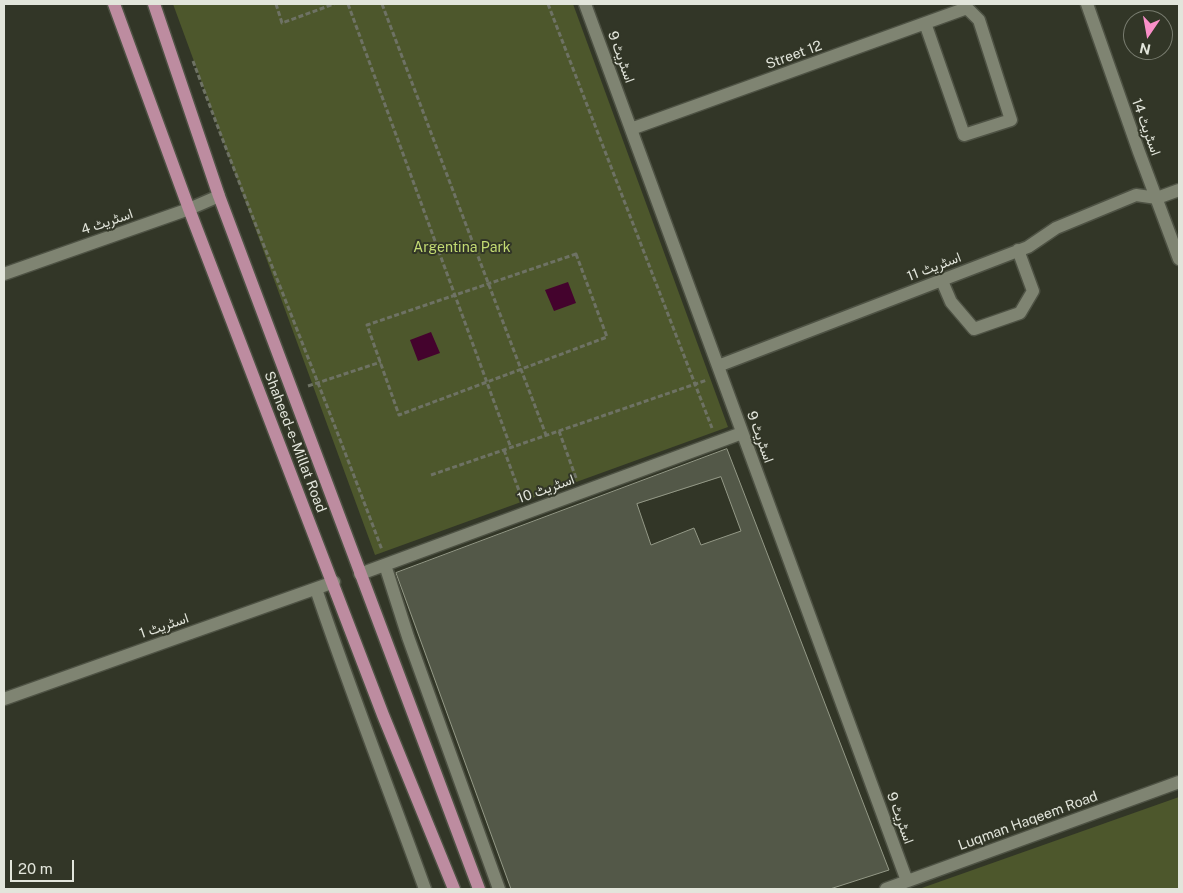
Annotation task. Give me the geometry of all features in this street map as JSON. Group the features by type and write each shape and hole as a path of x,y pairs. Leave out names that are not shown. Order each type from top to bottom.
{"main road":[{"name":"Shaheed-e-Millat Road","path":"114,4 188,209 334,582 383,715 454,889"},
{"name":"Shaheed-e-Millat Road","path":"154,4 219,196 479,889"}],"street":[{"name":"اسٹریٹ 9","path":"585,4 907,881"},
{"name":"اسٹریٹ 14","path":"1087,4 1179,259"},
{"name":"Street 12","path":"631,130 925,23 967,8 979,20 1011,120 964,135 925,23"},
{"path":"1157,198 1179,190"},
{"name":"اسٹریٹ 11","path":"720,370 1023,248 1056,228 1136,195 1157,198"},
{"name":"اسٹریٹ 4","path":"4,274 188,209 219,196"},
{"path":"942,281 951,302 974,329 1020,313 1033,291 1023,248"},
{"name":"اسٹریٹ 10","path":"360,574 742,433"},
{"path":"385,565 408,638 499,889"},
{"name":"اسٹریٹ 1","path":"4,699 334,582"},
{"path":"316,589 347,679 381,766 425,889"},
{"name":"Luqman Haqeem Road","path":"886,889 1179,782"}],"path":[{"path":"276,4 282,24 334,4"},
{"path":"348,4 511,448"},
{"path":"382,4 546,436"},
{"path":"548,4 715,435"},
{"path":"192,57 249,212 319,382 383,552 392,548"},
{"path":"576,254 607,337 399,415 367,325 455,295 576,254"},
{"path":"293,391 381,362"},
{"path":"431,475 695,384 720,370"},
{"path":"559,431 581,493"},
{"path":"504,450 527,513"},
{"path":"566,479 585,474"},
{"path":"512,499 530,492"}],"green space":[{"name":"Argentina Park","path":"173,4 573,4 728,427 375,555"},
{"path":"1179,797 1179,889 919,889"}],"shaded area":[{"path":"568,282 576,303 554,311 545,290"},
{"path":"431,332 440,353 418,361 410,340"}],"building":[{"path":"727,449 889,870 830,889 511,889 396,573"},
{"path":"721,477 741,531 701,545 694,528 651,545 637,504"}]}
